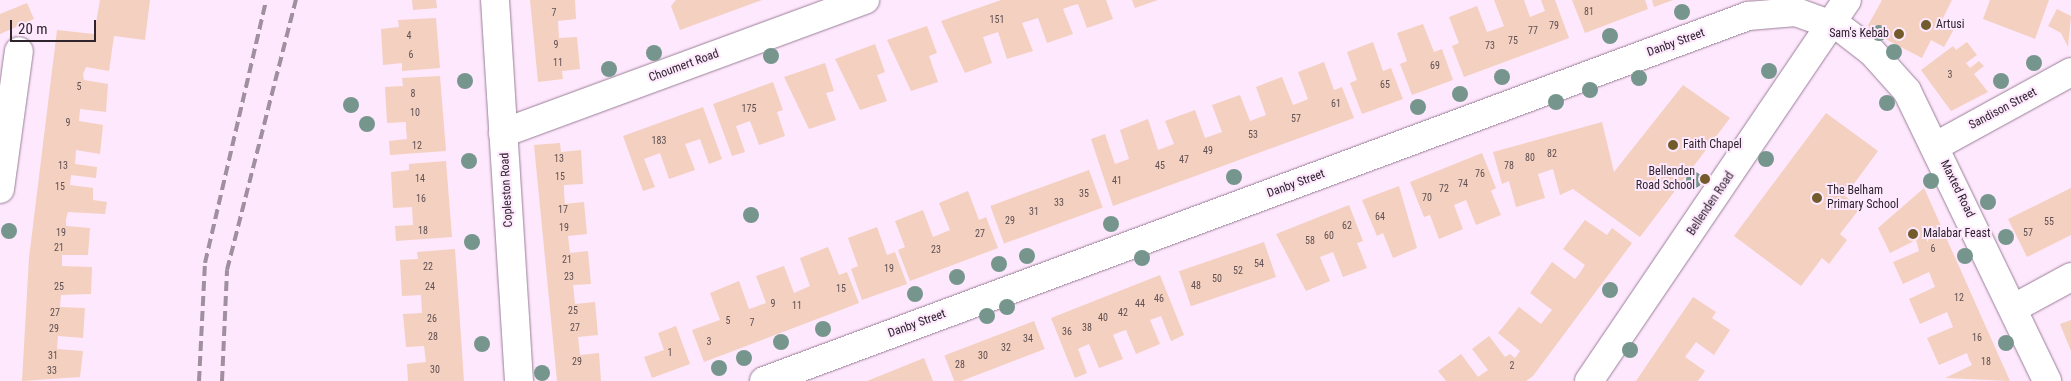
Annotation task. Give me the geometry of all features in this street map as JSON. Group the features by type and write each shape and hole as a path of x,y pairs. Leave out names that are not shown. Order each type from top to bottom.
{"street":[{"name":"Copleston Road","path":"495,0 519,381"},
{"name":"Choumert Road","path":"504,133 865,0"},
{"name":"Danby Street","path":"764,381 1748,16 1796,12 1837,16"},
{"name":"Maxted Road","path":"1837,16 1891,70 1936,146 2047,381"},
{"name":"Bellenden Road","path":"1589,381 1837,16"},
{"path":"0,189 19,51"},
{"name":"Sandison Street","path":"1936,146 2071,72"},
{"path":"2014,308 2071,278"}],"building":[{"path":"100,0 150,0 145,40 114,36 109,71 86,67 83,74 84,80 108,84 106,112 80,109 79,121 103,125 100,154 76,150 75,164 97,167 96,178 71,175 70,185 93,188 93,200 107,202 105,214 68,212 66,219 66,226 90,228 88,255 62,255 62,266 92,267 91,294 61,295 60,307 85,308 83,338 58,336 57,349 83,351 80,377 22,381 29,258 57,30 94,34"},
{"path":"412,0 436,0 437,8 413,10"},
{"path":"530,0 575,0 576,19 558,21 559,38 577,37 580,69 562,71 563,79 538,82"},
{"path":"676,0 762,0 680,30 671,6"},
{"path":"1001,0 1106,0 1113,19 1087,28 1078,4 1071,6 1063,9 1073,34 1047,43 1038,18 1022,23 1033,51 1007,59 998,32 983,37 992,63 965,73 941,21"},
{"path":"1132,0 1158,0 1135,8"},
{"path":"1494,0 1524,0 1530,17 1545,11 1541,0 1555,0 1569,38 1464,77 1452,46 1459,43 1449,17 1477,6 1487,32 1504,26"},
{"path":"1572,0 1645,0 1648,9 1585,33"},
{"path":"1652,0 1673,0 1654,7"},
{"path":"1882,0 1952,0 1941,22 1954,29 1944,47 1931,40 1922,58 1866,29"},
{"path":"1990,0 2049,0 2035,39 1983,19"},
{"path":"27,3 34,19 0,34 0,14"},
{"path":"2057,9 2071,16 2068,47 2061,33 2048,26"},
{"path":"436,18 440,68 402,71 402,63 383,65 381,29 399,27 398,20"},
{"path":"1423,24 1434,52 1442,49 1453,80 1412,95 1400,64 1407,61 1397,33"},
{"path":"927,26 937,53 929,56 938,82 911,91 887,40"},
{"path":"1373,42 1383,71 1391,68 1403,99 1362,114 1350,83 1357,80 1347,52"},
{"path":"1967,42 1977,55 1966,63 1970,68 1979,61 1984,66 1974,74 1988,92 1951,111 1921,70 1953,46 1956,50"},
{"path":"875,44 885,72 877,75 887,101 860,110 835,59"},
{"path":"1324,62 1334,90 1342,87 1354,118 1113,206 1091,139 1105,134 1115,164 1129,159 1120,130 1148,119 1158,150 1174,144 1165,121 1195,110 1205,138 1222,132 1212,105 1240,95 1250,121 1266,115 1256,87 1282,77 1293,105 1301,102 1308,99 1298,72"},
{"path":"825,63 834,91 826,93 836,120 809,129 784,77"},
{"path":"440,76 446,151 390,155 389,141 407,139 406,122 387,123 385,87 403,86 402,78"},
{"path":"773,82 783,110 777,112 785,136 759,145 750,121 736,126 745,152 732,156 713,104"},
{"path":"1683,85 1730,118 1640,237 1573,189 1560,195 1553,169 1538,174 1545,198 1516,207 1509,181 1502,184 1493,152 1602,122 1614,172"},
{"path":"703,107 722,159 709,164 700,139 685,144 695,170 669,179 660,153 644,159 655,187 643,191 623,136"},
{"path":"1826,113 1878,151 1845,196 1860,208 1840,234 1847,240 1829,264 1822,258 1801,286 1734,236"},
{"path":"560,143 561,152 581,150 583,184 564,185 564,193 565,204 584,202 587,234 568,236 570,253 588,251 591,284 573,285 575,304 595,302 598,335 578,337 580,355 599,353 601,381 557,381 534,145"},
{"path":"1482,153 1496,188 1491,191 1501,215 1476,225 1466,200 1454,205 1463,229 1439,239 1430,215 1424,217 1410,182"},
{"path":"446,161 452,237 396,241 395,226 413,225 412,207 393,208 391,172 409,170 409,164"},
{"path":"1089,170 1103,208 1004,243 990,206"},
{"path":"1399,186 1417,248 1393,258 1383,233 1377,236 1362,200"},
{"path":"1924,188 2010,381 1945,378 1972,365 1967,353 1939,365 1927,338 1953,327 1947,312 1920,324 1909,299 1935,287 1929,272 1903,284 1893,262 1919,251 1916,240 1890,253 1878,228"},
{"path":"2071,188 2071,235 2027,257 2008,219"},
{"path":"968,191 979,220 986,217 998,248 910,281 898,250 905,247 895,221 923,210 933,237 950,230 939,203"},
{"path":"1349,205 1363,241 1357,243 1367,268 1343,277 1333,252 1320,257 1330,281 1306,291 1276,234"},
{"path":"1585,220 1607,235 1612,228 1632,243 1533,376 1526,381 1446,381 1438,371 1461,354 1478,377 1488,370 1472,349 1489,336 1505,357 1510,354 1515,358 1520,351 1498,333 1519,307 1541,324 1552,310 1530,293 1552,262 1575,279 1580,273 1585,265 1563,249"},
{"path":"877,227 887,255 895,252 907,284 862,300 851,269 858,266 848,238"},
{"path":"1264,242 1276,277 1191,306 1179,271"},
{"path":"828,247 839,275 847,272 859,303 704,362 692,330 720,320 710,293 739,281 749,309 766,303 756,276 784,266 794,293 810,286 800,258"},
{"path":"455,249 464,381 408,381 407,364 426,362 424,346 406,347 403,314 422,313 421,295 402,296 400,260 418,259 417,252"},
{"path":"1160,275 1184,335 1171,341 1161,316 1150,320 1160,344 1136,354 1126,330 1120,332 1113,335 1123,359 1099,368 1089,344 1078,349 1087,373 1075,378 1051,318"},
{"path":"1693,297 1716,312 1712,318 1730,330 1714,355 1696,342 1685,357 1705,371 1698,381 1636,381"},
{"path":"2071,320 2071,351 2060,324"},
{"path":"1034,321 1045,349 961,381 954,381 944,355"},
{"path":"676,326 690,364 652,378 644,357 664,350 658,333"},
{"path":"924,358 933,381 867,381 887,373"}],"railway":[{"path":"199,381 205,263 266,0"},
{"path":"222,381 227,270 296,0"}],"place":[{"name":"Artusi","path":"1926,25"},
{"name":"Sam's Kebab","path":"1899,34"},
{"name":"Faith Chapel","path":"1673,145"},
{"name":"Bellenden Road School","path":"1705,179"},
{"name":"The Belham Primary School","path":"1817,198"},
{"name":"Malabar Feast","path":"1913,234"}]}
